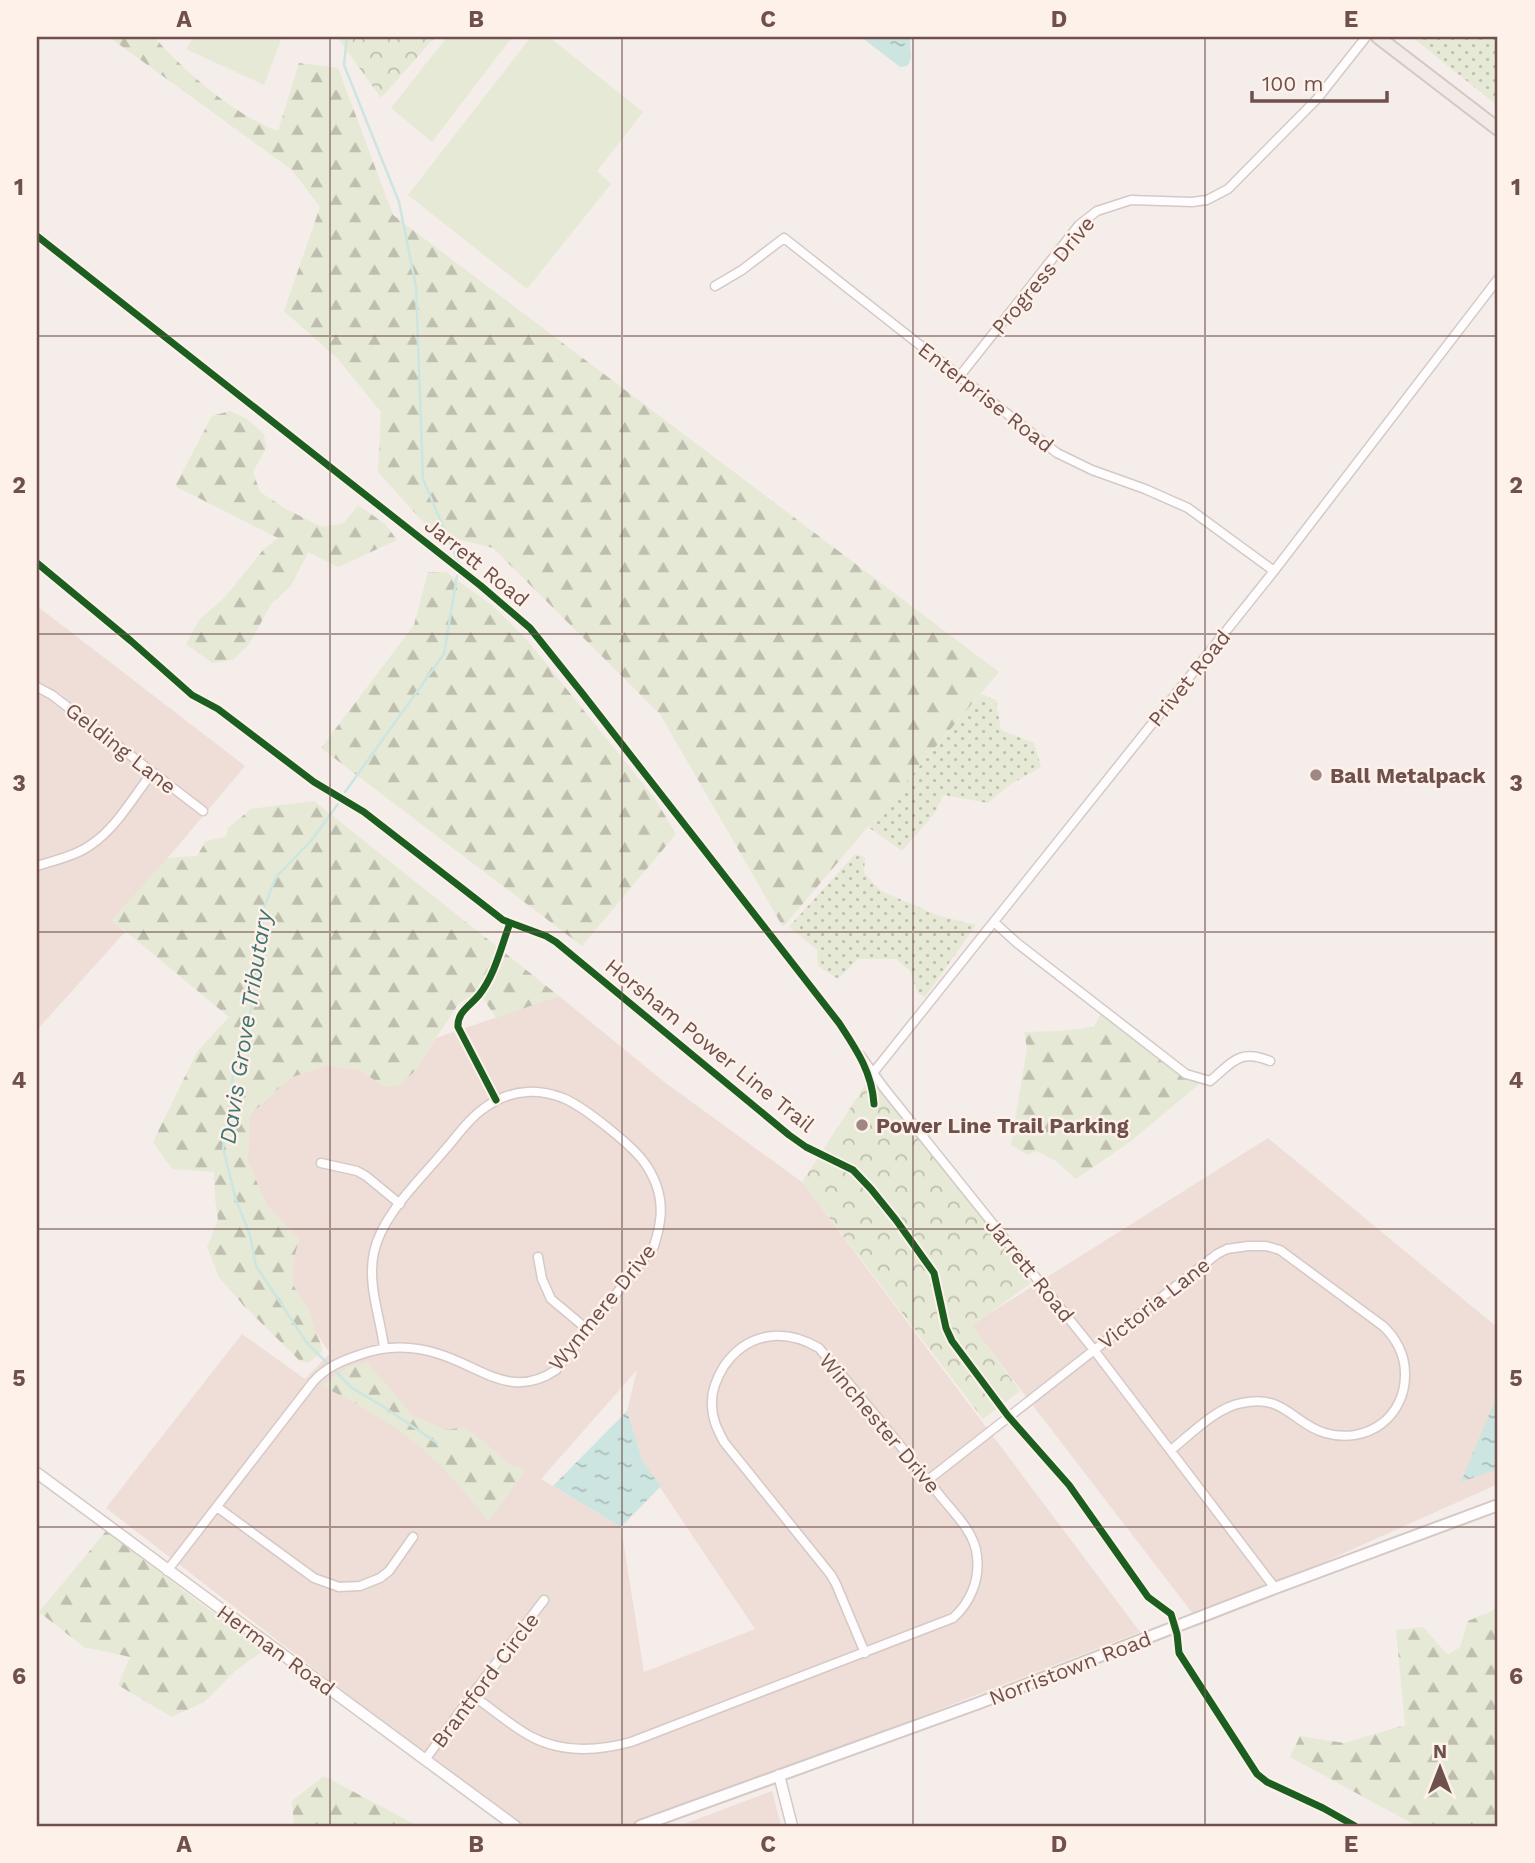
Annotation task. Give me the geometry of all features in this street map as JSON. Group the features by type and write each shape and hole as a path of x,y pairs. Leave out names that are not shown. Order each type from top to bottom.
{"main road":[{"path":"1378,37 1498,129"},
{"name":"Norristown Road","path":"640,1826 979,1703 1498,1505"}],"street":[{"name":"Progress Drive","path":"959,377 1079,225 1097,211 1131,200 1192,202 1207,200 1228,189 1317,99 1366,37"},
{"name":"Enterprise Road","path":"716,286 743,270 783,238 1057,453 1092,470 1188,508 1275,571"},
{"name":"Privet Road","path":"873,1073 1275,571 1498,279"},
{"name":"Gelding Lane","path":"37,687 52,695 203,811"},
{"path":"37,866 74,854 93,844 108,830 152,773"},
{"path":"994,922 1017,943 1186,1074 1210,1082 1232,1061 1242,1056 1257,1055 1270,1060"},
{"name":"Jarrett Road","path":"860,1055 1094,1350 1275,1588"},
{"name":"Wynmere Drive","path":"167,1571 313,1382 331,1367 384,1347 408,1347 439,1353 514,1383 540,1380 556,1370 654,1246 660,1228 662,1207 657,1186 646,1164 573,1103 535,1091 496,1100 471,1119 400,1204 380,1234 372,1264 372,1281 384,1347"},
{"path":"321,1163 357,1171 400,1204"},
{"name":"Victoria Lane","path":"928,1480 1217,1254 1227,1249 1248,1246 1274,1247 1280,1250 1383,1326 1399,1346 1405,1373 1401,1395 1390,1418 1369,1432 1341,1435 1322,1432 1276,1404 1244,1402 1226,1408 1171,1450"},
{"path":"538,1257 542,1279 551,1299 588,1330"},
{"name":"Winchester Drive","path":"472,1695 531,1736 564,1747 599,1749 631,1742 865,1653 953,1618 962,1609 970,1598 977,1570 977,1556 969,1534 819,1348 809,1342 783,1335 768,1336 742,1347 721,1371 712,1400 716,1427 724,1442 831,1575 865,1653"},
{"name":"Herman Road","path":"37,1473 515,1826"},
{"path":"217,1507 314,1578 339,1587 360,1586 380,1578 389,1571 414,1537"},
{"name":"Brantford Circle","path":"425,1760 544,1600"},
{"path":"779,1775 792,1826"}],"shaded area":[{"path":"37,606 245,766 112,920 125,932 37,1030"},
{"path":"559,996 663,1081 802,1182 1140,1632 636,1826 518,1826 106,1508 242,1334 305,1379 330,1353 314,1330 310,1313 292,1283 293,1263 299,1239 267,1206 248,1161 249,1116 290,1078 327,1065 360,1070 384,1087 413,1073 436,1038","holes":["637,1370 627,1411 643,1462 755,1629 644,1672 621,1527 541,1479"]},
{"path":"1268,1138 1498,1328 1498,1484 1197,1619 971,1325"},
{"path":"772,1791 781,1826 679,1826"}],"green space":[{"path":"109,37 154,37 211,91 244,114 278,131 299,63 338,68 393,215 999,672 783,927 660,714 493,548 433,533 378,472 381,412 337,358 284,311 320,207 292,170"},
{"path":"194,37 282,37 264,85 186,49"},
{"path":"337,37 435,37 381,98"},
{"path":"447,37 512,37 432,142 391,108"},
{"path":"531,37 549,37 643,112 597,171 611,184 527,289 408,195"},
{"path":"1412,37 1498,37 1498,106"},
{"path":"230,411 247,419 264,434 266,448 253,472 260,492 322,527 344,523 358,505 385,524 397,540 338,567 308,552 291,586 272,603 249,644 233,660 212,663 186,644 200,619 225,597 263,550 278,538 175,486 212,416"},
{"path":"428,572 446,572 493,606 528,641 655,799 676,834 582,946 321,748 414,625"},
{"path":"981,694 996,700 1001,730 1034,743 1041,767 1011,784 988,803 943,795 935,813 902,851 868,827"},
{"path":"314,801 559,996 496,1018 483,998 470,996 459,1003 413,1073 397,1086 384,1087 360,1070 327,1065 290,1078 249,1116 248,1161 267,1206 299,1239 293,1263 292,1283 310,1313 322,1352 308,1363 300,1361 244,1306 219,1277 207,1247 218,1220 214,1172 172,1169 153,1142 197,1052 229,1017 112,920 167,858 197,856 206,841 226,837 228,828 251,809"},
{"path":"855,854 865,857 864,873 881,891 940,916 976,925 925,997 918,993 910,971 896,959 858,959 838,979 818,966 817,950 789,927"},
{"path":"1103,1009 1204,1080 1131,1141 1076,1179 1056,1161 1037,1151 1028,1155 1011,1145 1027,1048 1024,1032 1094,1027"},
{"path":"873,1073 1031,1283 972,1326 1020,1391 983,1419 802,1182"},
{"path":"367,1362 413,1416 448,1430 463,1427 511,1465 526,1469 489,1521 439,1464 413,1442 367,1410 321,1386 348,1367"},
{"path":"106,1531 263,1651 234,1672 204,1702 172,1717 118,1685 130,1657 84,1647 39,1612"},
{"path":"1498,1598 1498,1826 1417,1826 1290,1757 1300,1736 1344,1743 1405,1725 1396,1630 1423,1627 1448,1655 1460,1647 1468,1621 1494,1610"},
{"path":"324,1776 417,1826 294,1826 292,1801"}],"water":[{"path":"861,37 911,37 911,56 907,66 900,67"},
{"path":"1498,1393 1498,1469 1461,1482"},
{"path":"627,1411 643,1462 661,1486 621,1527 553,1486"}],"waterway":[{"name":"Davis Grove Tributary","path":"347,37 344,65 399,202 416,287 423,479 458,562"},
{"name":"Davis Grove Tributary","path":"345,792 444,654 457,576"},
{"name":"Davis Grove Tributary","path":"338,804 311,841 276,877 264,908 255,994 233,1076 223,1148 236,1200 250,1235 256,1266 307,1343 352,1388 437,1443"}],"cycle path":[{"path":"37,236 481,586 530,628 839,1023 867,1071 874,1104"},
{"name":"Horsham Power Line Trail","path":"37,563 192,695 218,709 314,782 364,812 503,920 556,942 789,1135 806,1147 853,1170 896,1220 934,1273 946,1328 952,1341 1008,1416 1069,1485 1148,1597 1171,1614 1179,1653 1257,1774 1267,1782 1355,1826"},
{"path":"496,1100 458,1027 458,1022 489,979 510,923"}],"place":[{"name":"Ball Metalpack","path":"1316,775"},
{"name":"Power Line Trail Parking","path":"862,1125"}]}
